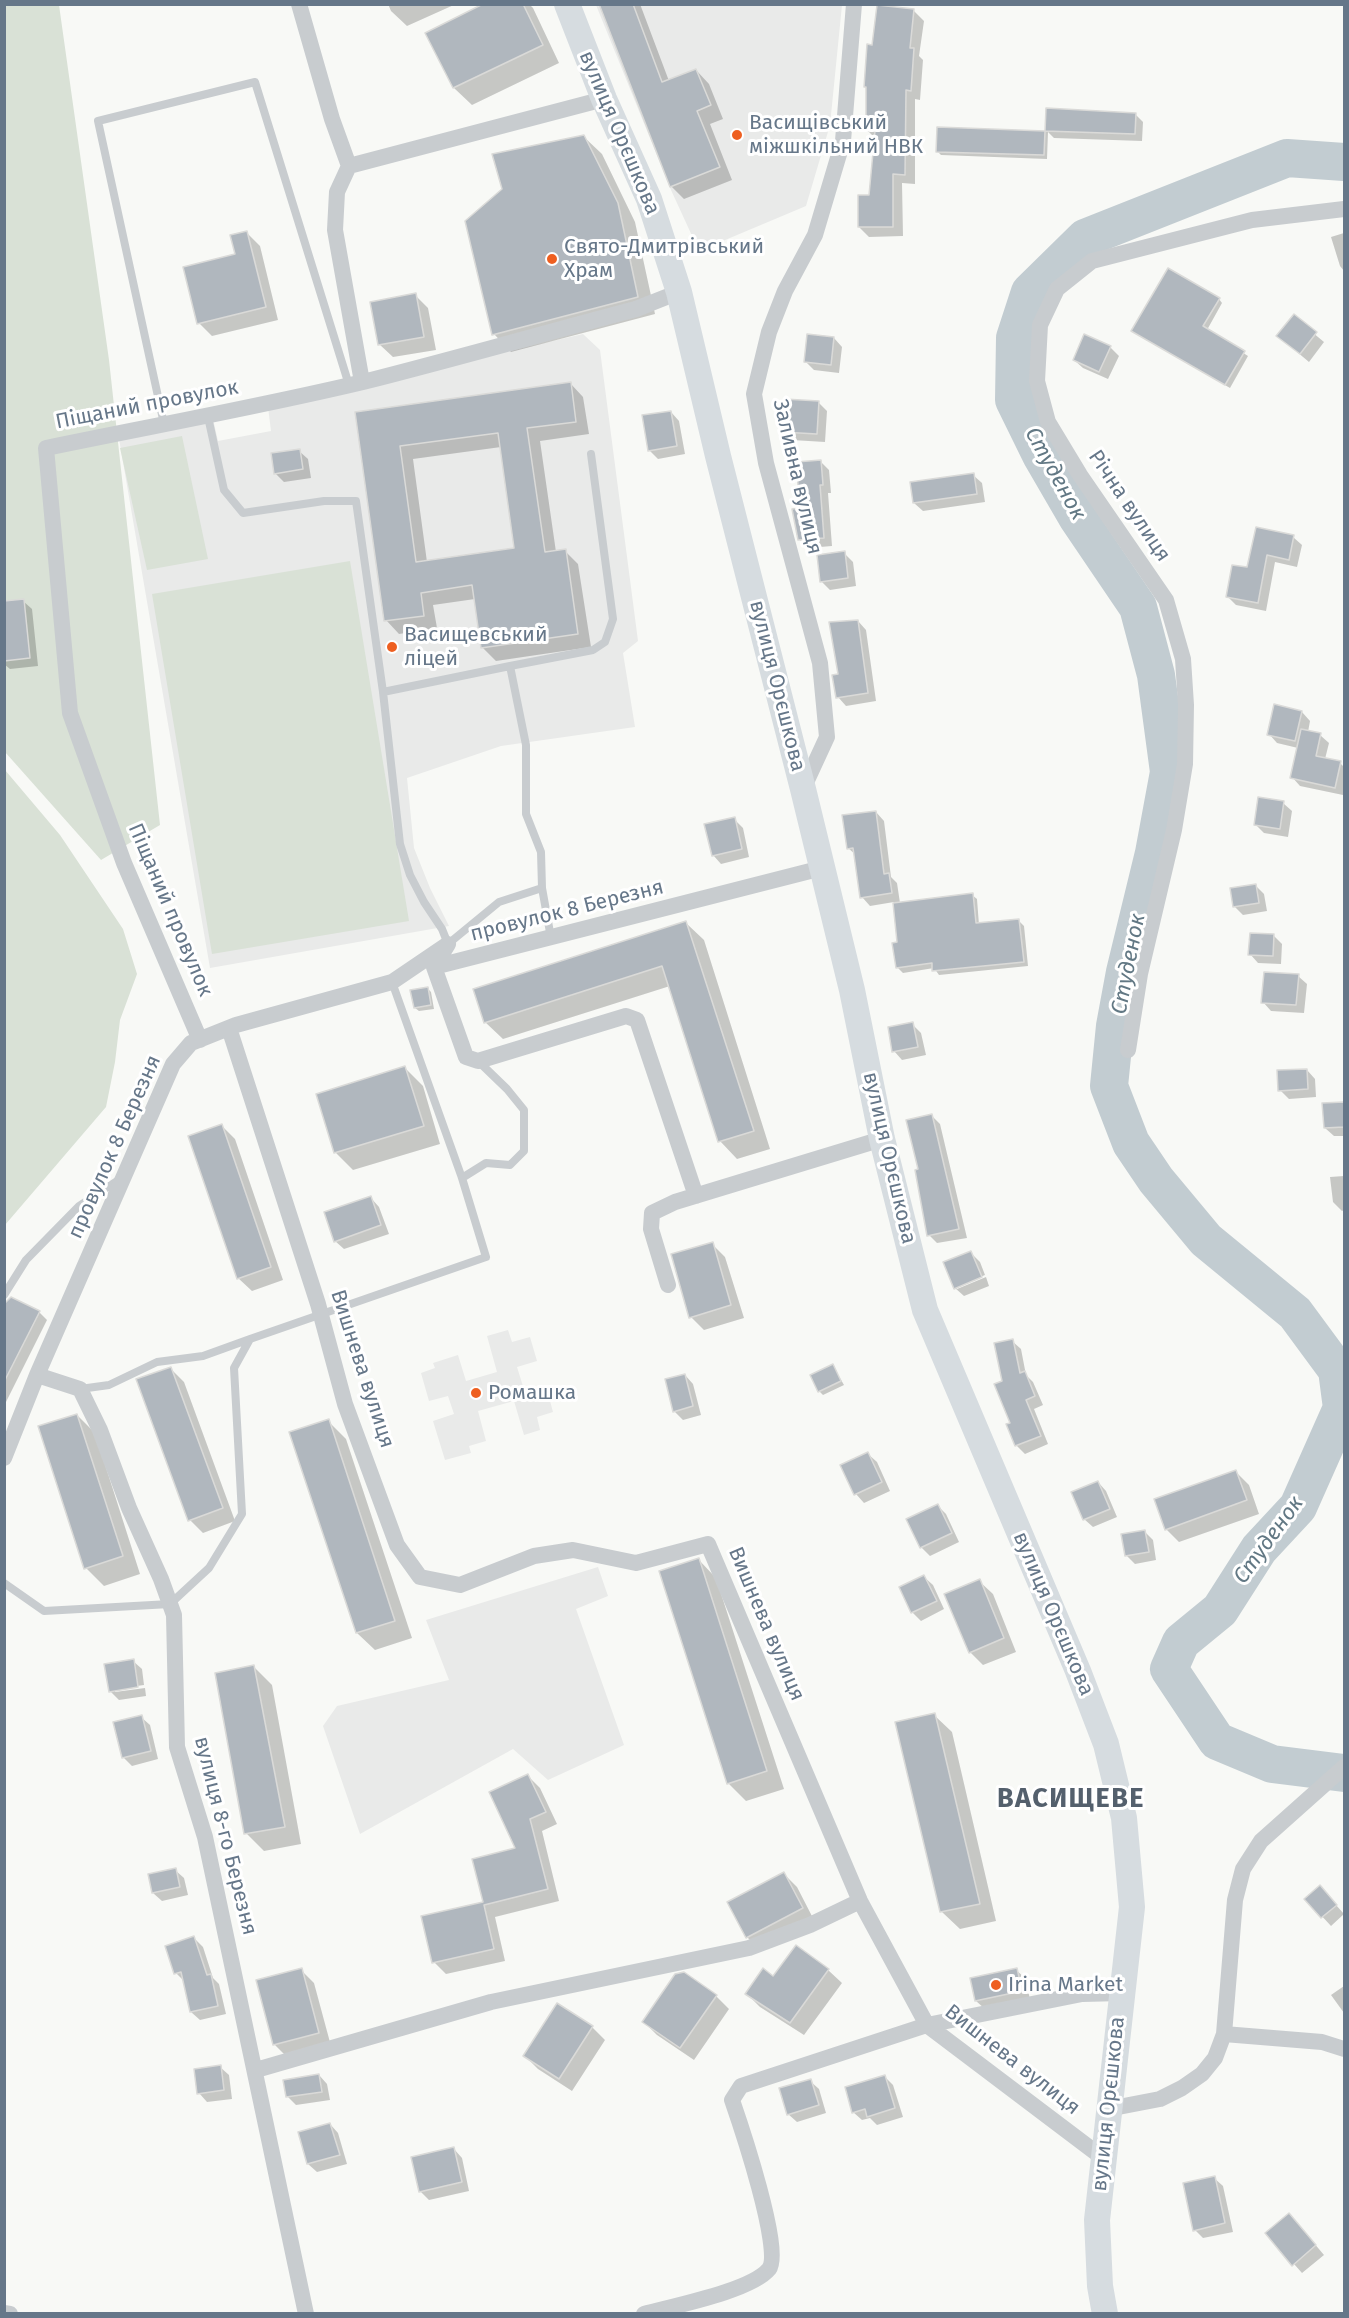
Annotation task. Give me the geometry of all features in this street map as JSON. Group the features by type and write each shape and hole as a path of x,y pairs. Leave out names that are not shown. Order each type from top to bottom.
{"main road":[{"name":"вулиця Орєшкова","path":"567,4 603,99 649,199 679,292 852,990 882,1139 925,1310 1078,1671 1106,1744 1124,1818 1131,1907 1097,2220 1100,2286 1105,2313"}],"street":[{"path":"298,4 329,109 349,166 337,192 335,230 356,383"},
{"name":"Заливна вулиця","path":"803,789 827,737 819,663 766,463 754,394 769,332 785,291 815,235 843,141 854,4"},
{"path":"349,166 603,99"},
{"name":"Річна вулиця","path":"1128,1050 1140,974 1174,830 1185,764 1186,705 1183,659 1166,600 1080,475 1048,422 1037,381 1040,325 1057,289 1092,261 1252,220 1344,209"},
{"name":"Піщаний провулок","path":"200,1040 124,863 70,712 46,448 208,417 356,383 636,309 679,292"},
{"name":"провулок 8 Березня","path":"434,967 822,868"},
{"name":"провулок 8 Березня","path":"434,967 448,944"},
{"name":"провулок 8 Березня","path":"4,1458 37,1375 126,1176 173,1064 191,1043 229,1028 392,982 448,944"},
{"path":"434,967 466,1057 478,1061 626,1016 637,1020 696,1196"},
{"name":"Вишнева вулиця","path":"229,1028 320,1314 345,1404 397,1545 420,1577 460,1585 534,1556 573,1550 636,1563 708,1544 860,1901 927,2025 1103,2158"},
{"path":"668,1285 651,1229 652,1214 675,1202 882,1139"},
{"path":"37,1375 80,1389"},
{"name":"вулиця 8-го Березня","path":"80,1389 100,1430 129,1508 174,1615 177,1747 205,1837 306,2313"},
{"path":"1108,2109 1160,2098 1182,2088 1202,2074 1215,2058 1224,2034 1235,1900 1243,1869 1261,1841 1344,1767"},
{"path":"256,2070 491,2002 749,1948 810,1925 860,1901"},
{"path":"644,2313 696,2300 755,2281 770,2268 773,2251 759,2188 732,2100 741,2086 927,2025 1082,1994 1122,1993"},
{"path":"1224,2034 1322,2042 1344,2049"},
{"path":"4,2313 10,2313"}],"lane":[{"path":"164,424 98,121 255,82 356,383"},
{"path":"208,417 224,490 243,513 324,501 356,501 400,844 410,875 442,929 448,944 498,902 542,888"},
{"path":"382,692 593,650 605,642 613,619 591,454"},
{"path":"510,666 526,745 526,814 541,852 542,888 551,939"},
{"path":"80,1389 109,1385 157,1362 203,1356 486,1257 462,1178 392,982"},
{"path":"462,1178 486,1163 510,1165 524,1151 524,1110 507,1089 478,1061"},
{"path":"4,1295 26,1260 79,1206 126,1176"},
{"path":"4,1583 44,1611 170,1604 209,1568 242,1514 234,1368 250,1339"}],"shaded area":[{"path":"4,5 59,5 109,360 160,825 101,860 5,752"},
{"name":"Васищівський міжшкільний НВК","path":"596,5 842,5 830,125 806,206 699,251 671,190"},
{"name":"Васищевський ліцей","path":"583,334 600,350 638,641 623,653 635,727 501,746 407,778 414,848 449,926 210,968 118,433 213,419 218,441 271,431 268,407"},
{"path":"182,436 208,559 147,570 120,448"},
{"path":"350,561 409,921 212,954 152,594"},
{"path":"5,770 60,835 123,929 137,974 120,1020 106,1107 5,1225"},
{"name":"Ромашка","path":"508,1330 512,1342 530,1337 537,1361 517,1367 526,1396 547,1390 553,1412 537,1417 540,1430 524,1435 514,1401 478,1411 486,1441 469,1446 471,1453 445,1460 433,1421 454,1414 448,1396 429,1401 421,1373 435,1368 433,1363 458,1355 466,1381 497,1372 487,1336"},
{"path":"598,1567 608,1596 576,1609 624,1745 548,1780 513,1749 360,1834 323,1726 337,1706 449,1680 426,1620"}],"building":[{"path":"483,4 523,4 543,45 453,88 425,33"},
{"path":"599,4 633,4 662,82 696,69 711,105 697,111 720,167 670,187"},
{"path":"877,5 914,9 910,48 914,48 911,91 906,90 905,175 893,174 893,227 858,227 858,195 869,195 875,131 866,131 866,87 864,87 867,44 872,45"},
{"path":"1046,108 1136,113 1135,134 1045,131"},
{"path":"937,127 1045,131 1044,155 936,152"},
{"name":"Свято-Дмитрівський Храм","path":"584,135 618,203 638,297 492,335 465,221 502,189 492,154"},
{"path":"247,231 266,307 197,324 183,267 235,254 230,235"},
{"path":"1168,268 1220,298 1203,326 1245,351 1225,385 1131,331"},
{"path":"416,293 424,337 378,345 370,302"},
{"path":"1294,314 1317,332 1300,354 1276,336"},
{"path":"807,334 834,337 831,365 804,362"},
{"path":"1084,334 1111,346 1099,372 1073,360"},
{"path":"571,382 576,422 527,428 545,552 566,549 578,634 481,648 472,585 421,593 424,616 384,621 355,412","holes":["498,433 514,548 416,562 400,446"]},
{"path":"784,399 819,401 817,434 782,432"},
{"path":"671,411 677,446 648,451 642,415"},
{"path":"300,449 303,469 274,474 271,453"},
{"path":"821,460 823,485 820,485 824,538 798,540 792,509 800,508 796,462"},
{"path":"974,473 977,494 913,503 910,482"},
{"path":"1256,527 1294,535 1289,560 1267,555 1258,603 1226,597 1232,565 1247,567"},
{"path":"845,551 848,578 820,582 817,555"},
{"path":"24,599 30,658 4,661 4,601"},
{"path":"858,620 868,693 836,698 832,675 838,674 829,622"},
{"path":"1274,704 1302,711 1295,741 1267,735"},
{"path":"1301,729 1321,733 1316,756 1341,761 1335,788 1290,778"},
{"path":"1258,797 1284,801 1280,829 1254,825"},
{"path":"876,811 884,874 889,873 892,893 860,898 853,848 847,849 842,815"},
{"path":"735,817 742,849 712,856 704,824"},
{"path":"1256,884 1259,903 1233,907 1230,888"},
{"path":"973,893 976,923 1019,919 1024,962 932,971 932,963 896,968 892,943 897,942 893,903"},
{"path":"686,921 754,1131 718,1142 662,966 484,1023 473,989"},
{"path":"1250,933 1274,934 1273,956 1248,955"},
{"path":"1264,972 1299,974 1296,1005 1261,1003"},
{"path":"428,987 431,1005 414,1008 410,990"},
{"path":"913,1022 918,1047 892,1052 888,1027"},
{"path":"405,1066 424,1126 334,1153 316,1094"},
{"path":"1307,1069 1308,1089 1278,1091 1277,1070"},
{"path":"1344,1102 1344,1127 1324,1128 1322,1103"},
{"path":"932,1114 959,1229 927,1236 915,1170 918,1169 906,1120"},
{"path":"222,1124 271,1267 237,1279 188,1136"},
{"path":"371,1196 381,1225 334,1242 324,1212"},
{"path":"713,1242 731,1305 689,1318 671,1254"},
{"path":"971,1251 982,1277 954,1289 943,1262"},
{"path":"11,1297 40,1311 4,1382 4,1304"},
{"path":"1013,1339 1020,1373 1025,1371 1035,1396 1026,1400 1041,1436 1015,1446 1006,1424 1010,1423 994,1384 1002,1381 994,1343"},
{"path":"833,1364 841,1381 818,1392 810,1375"},
{"path":"171,1367 223,1508 188,1521 136,1379"},
{"path":"685,1374 693,1406 673,1412 665,1379"},
{"path":"77,1414 123,1556 84,1569 38,1426"},
{"path":"329,1419 395,1621 356,1633 289,1432"},
{"path":"868,1452 882,1482 854,1495 840,1465"},
{"path":"1236,1470 1247,1500 1165,1530 1154,1499"},
{"path":"1098,1481 1110,1509 1083,1520 1071,1492"},
{"path":"938,1504 952,1533 920,1548 906,1519"},
{"path":"1145,1530 1149,1552 1125,1556 1121,1534"},
{"path":"699,1558 767,1771 727,1784 659,1571"},
{"path":"924,1575 937,1601 911,1613 899,1587"},
{"path":"980,1579 1004,1638 969,1653 944,1594"},
{"path":"134,1659 138,1687 109,1692 104,1664"},
{"path":"254,1665 285,1827 244,1834 215,1673"},
{"path":"935,1713 980,1904 940,1912 895,1722"},
{"path":"142,1715 151,1751 122,1758 113,1722"},
{"path":"528,1774 546,1812 530,1819 548,1889 484,1905 494,1949 432,1963 421,1916 483,1902 472,1859 515,1848 489,1792"},
{"path":"176,1868 180,1887 152,1893 148,1874"},
{"path":"784,1872 803,1908 746,1938 727,1902"},
{"path":"1320,1885 1337,1905 1321,1918 1304,1899"},
{"path":"194,1936 207,1975 211,1974 218,2006 190,2012 181,1972 174,1974 165,1946"},
{"path":"796,1945 829,1969 790,2023 745,1994 763,1968 773,1976"},
{"path":"302,1968 319,2033 273,2045 256,1980"},
{"name":"Irina Market","path":"1017,1968 1022,1991 975,2001 970,1978"},
{"path":"684,1972 717,1995 680,2048 642,2022 675,1974"},
{"path":"557,2003 593,2026 559,2079 523,2056"},
{"path":"221,2065 224,2090 197,2094 194,2069"},
{"path":"319,2074 322,2092 286,2097 283,2080"},
{"path":"885,2075 895,2108 867,2117 865,2109 852,2113 845,2087"},
{"path":"811,2079 819,2105 787,2115 779,2088"},
{"path":"330,2123 340,2155 307,2164 298,2132"},
{"path":"454,2147 462,2182 419,2192 411,2157"},
{"path":"1215,2176 1225,2223 1193,2231 1183,2183"},
{"path":"1289,2213 1316,2245 1292,2266 1265,2233"}],"waterway":[{"name":"Студенок","path":"1344,162 1287,158 1085,238 1030,292 1015,338 1014,400 1041,455 1077,517 1138,607 1156,675 1169,772 1154,853 1125,972 1115,1026 1109,1086 1131,1143 1156,1180 1206,1240 1295,1313 1337,1370 1342,1408 1298,1507 1259,1549 1220,1610 1181,1642 1169,1669 1217,1741 1272,1764 1344,1773"}],"place":[{"name":"Васищівський міжшкільний НВК","path":"737,135"},
{"name":"Свято-Дмитрівський Храм","path":"552,259"},
{"name":"Васищевський ліцей","path":"392,647"},
{"name":"Ромашка","path":"476,1393"},
{"name":"Irina Market","path":"996,1985"}],"district":[{"name":"ВАСИЩЕВЕ","path":"1071,1799"}]}
